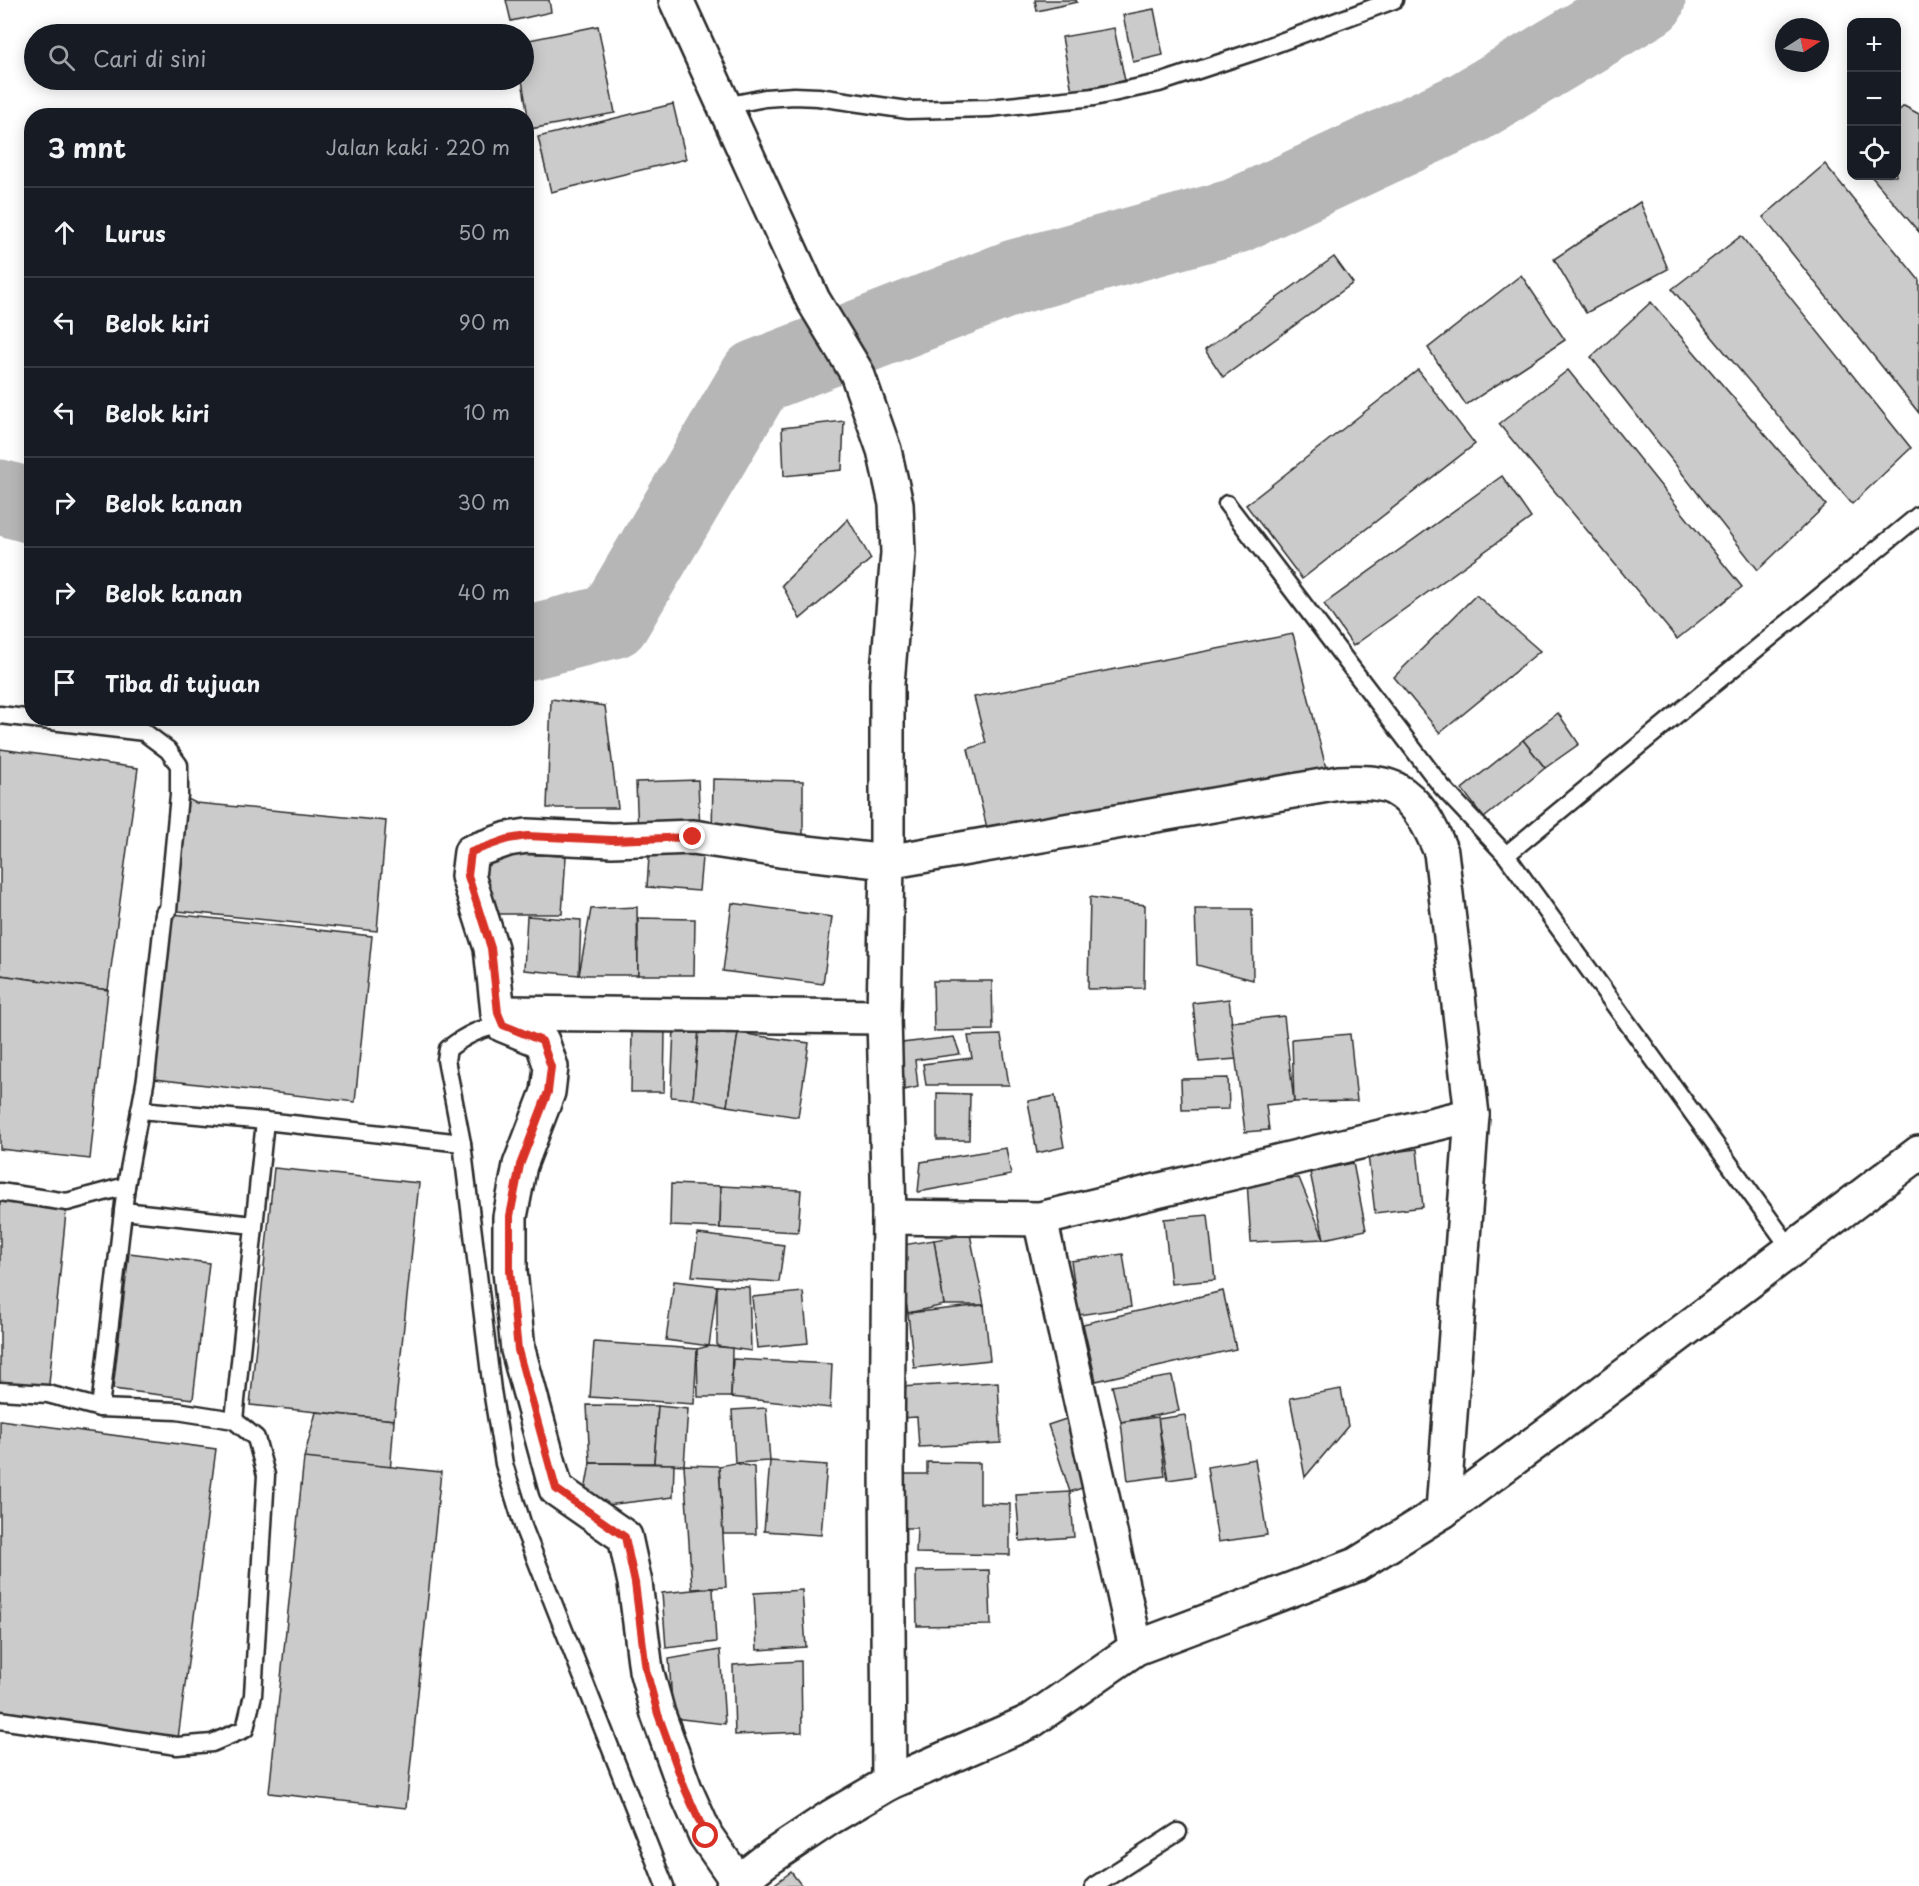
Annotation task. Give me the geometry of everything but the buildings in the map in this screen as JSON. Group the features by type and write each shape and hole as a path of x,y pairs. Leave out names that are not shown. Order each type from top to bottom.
{"street":[{"path":"676,0 813,300 857,373 884,450 896,504 898,553 887,683 884,1017 889,1217 887,1463 889,1783"},
{"path":"500,1019 491,948 468,876 471,852 508,839 527,836 612,840 693,837 887,862 1339,783 1363,782 1394,788 1417,806 1431,828 1441,852 1472,1114 1443,1511"},
{"path":"500,1019 884,1017"},
{"path":"500,1019 542,1041 551,1067 548,1092 520,1165 510,1216 510,1271 518,1350 548,1464 556,1489 625,1537 635,1583 646,1670 658,1714 685,1789 706,1836 736,1884 765,1861 831,1817 889,1783 1031,1721 1136,1647 1356,1565 1443,1511 1919,1154"},
{"path":"889,1217 1040,1219 1472,1114"},
{"path":"1040,1219 1136,1647"}],"lane":[{"path":"725,106 765,98 794,96 818,97 909,110 989,108 1094,97 1159,82 1259,50 1394,0"},
{"path":"1227,504 1442,787 1506,855 1791,1249"},
{"path":"1506,855 1919,515"},
{"path":"0,715 24,718"},
{"path":"93,726 144,732 168,750 179,765 179,795 168,910 164,913 146,1078 126,1186 100,1408"},
{"path":"500,1019 458,1041 448,1049 446,1060 462,1143 489,1367 504,1464 524,1529 665,1886"},
{"path":"140,1110 265,1121 462,1143"},
{"path":"234,1420 265,1121"},
{"path":"0,1192 67,1202 126,1186"},
{"path":"123,1211 254,1225"},
{"path":"0,1392 48,1394 100,1408 177,1411 234,1420 256,1438 266,1475 253,1695 245,1729 212,1743 177,1746 0,1720"},
{"path":"1094,1886 1178,1832"}],"waterway":[{"path":"534,641 613,621 757,377 1015,277 1236,216 1468,108 1648,0"},
{"path":"0,497 24,504"}],"route":[{"path":"693,837 612,840 527,836 508,839 471,852 468,876 491,948 498,1013 503,1025 542,1041 551,1067 548,1092 520,1165 510,1216 510,1271 518,1350 556,1489 625,1537 635,1583 639,1629 646,1670 658,1714 685,1789 706,1836"}]}
